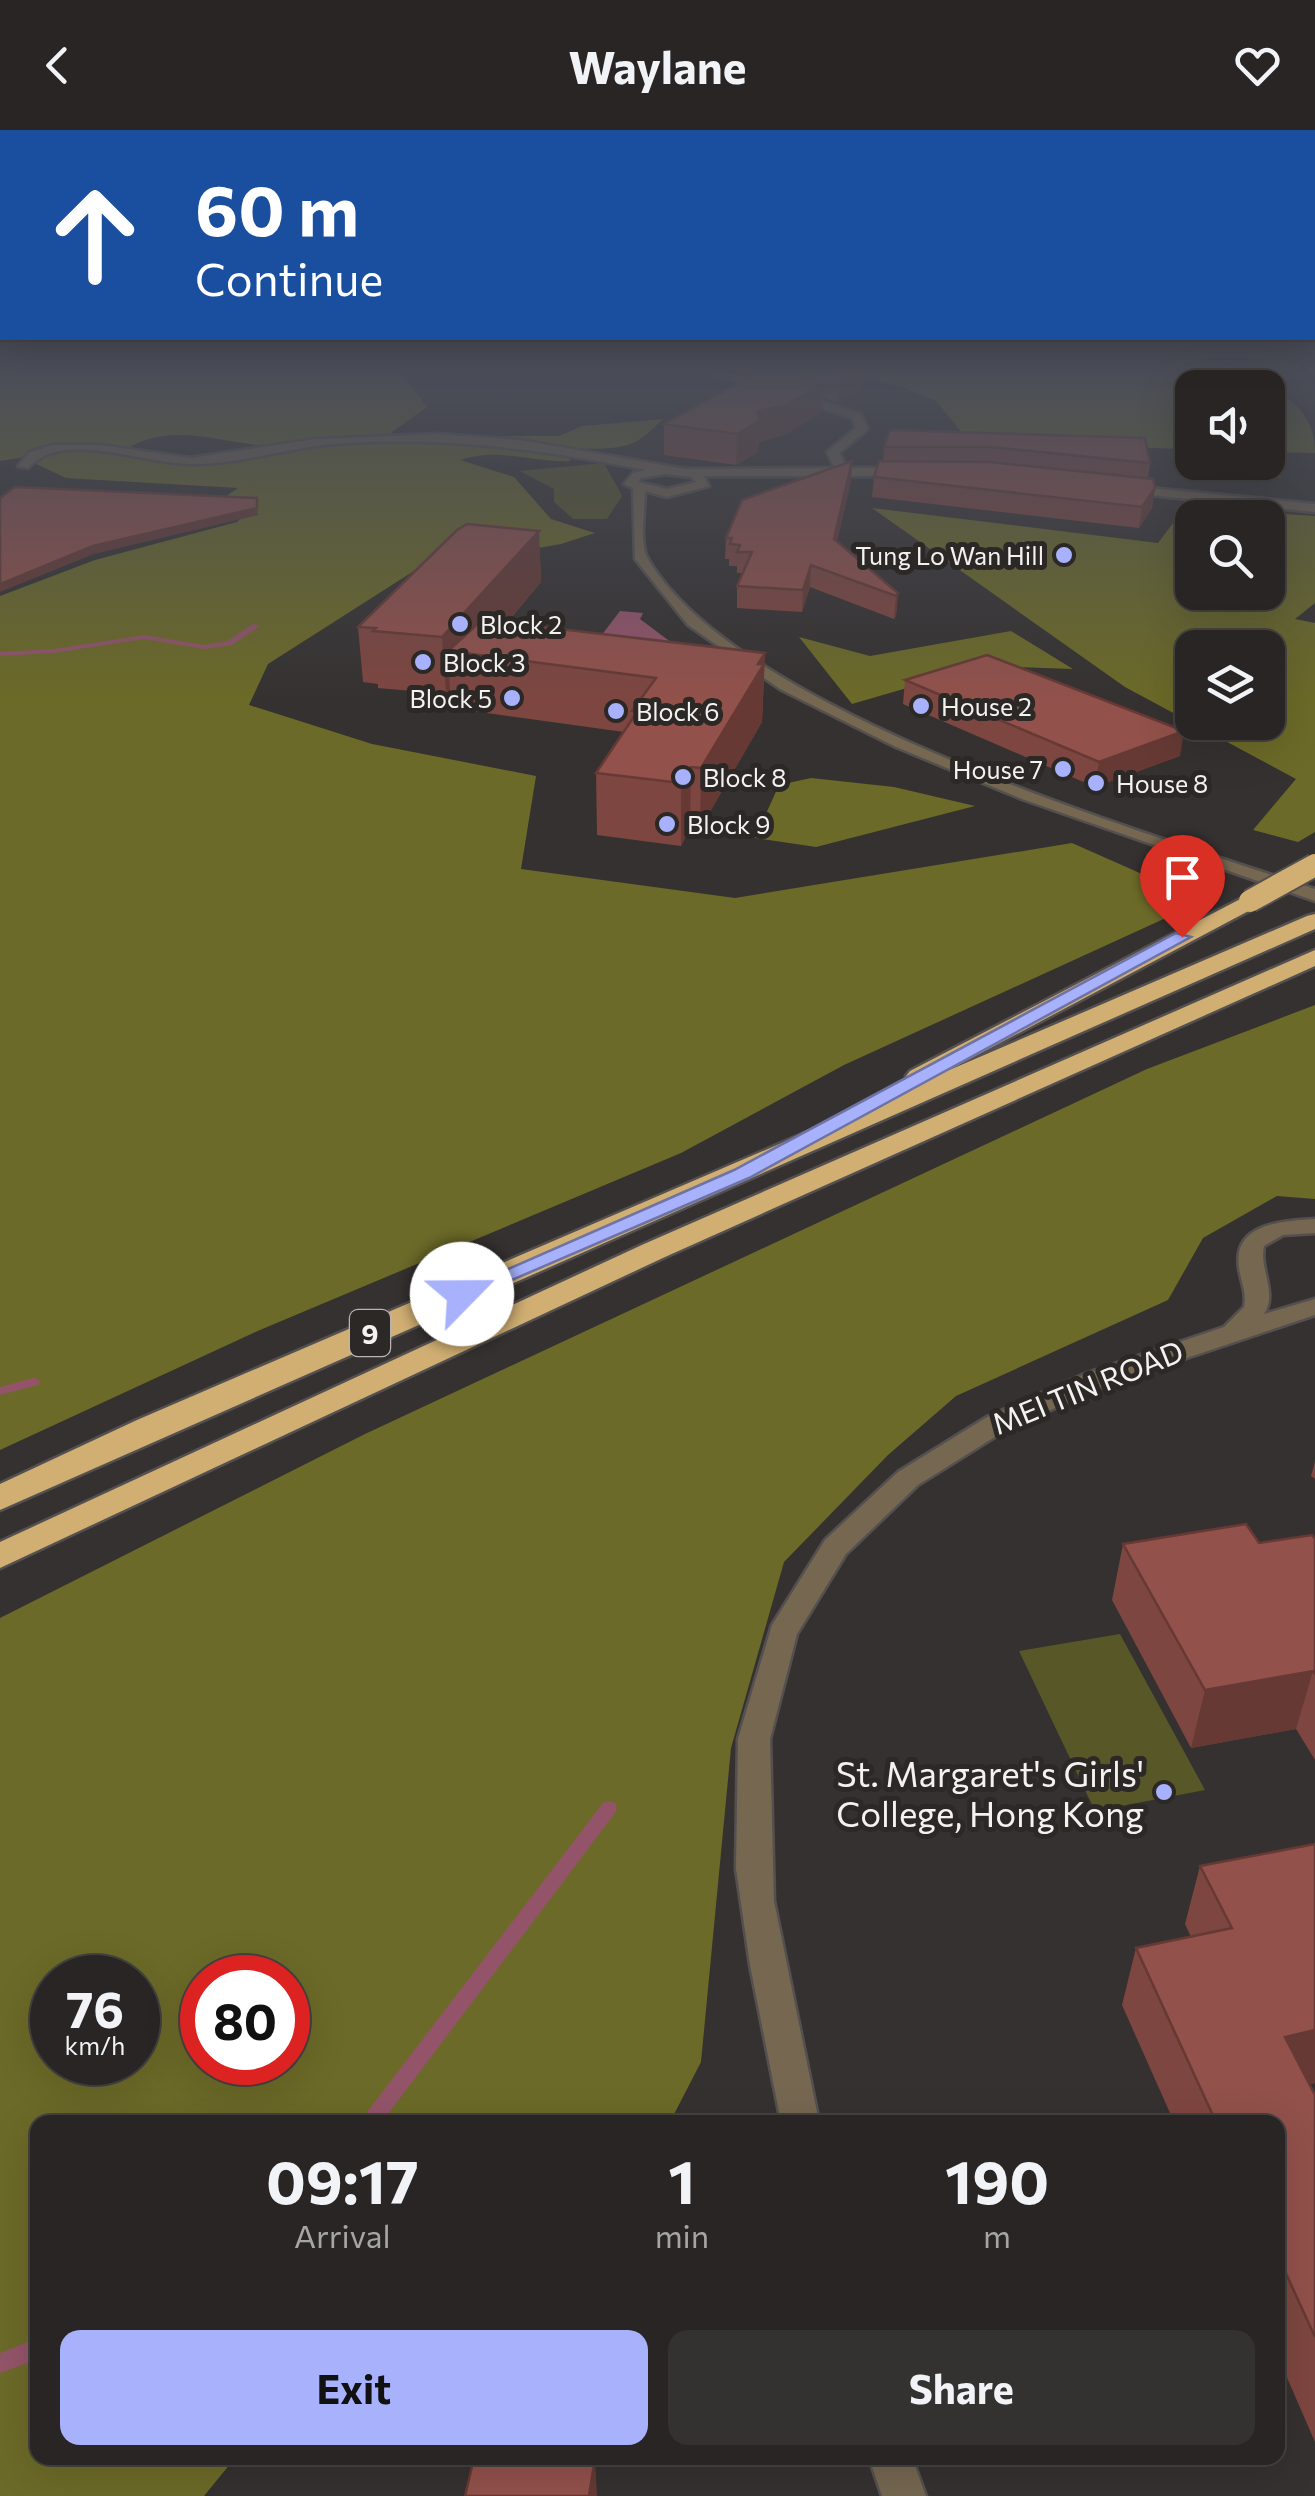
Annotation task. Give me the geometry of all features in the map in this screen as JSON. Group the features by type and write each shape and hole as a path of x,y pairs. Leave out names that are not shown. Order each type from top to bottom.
{"highway":[{"path":"742,1174 1315,865"},
{"name":"9","path":"0,1498 148,1428 742,1174 1309,924"},
{"name":"9","path":"0,1556 194,1461 760,1200 1315,957"}],"street":[{"path":"630,479 634,485 667,492 694,490 711,479"},
{"path":"638,479 630,512 634,521 632,545 662,588 688,614 752,663 817,703 1001,787 1315,895"},
{"path":"1114,487 1315,508"},
{"path":"634,521 667,492"},
{"path":"1221,1335 1244,1322 1257,1308 1258,1291 1250,1258 1253,1242 1277,1228 1315,1226"},
{"name":"MEI TIN ROAD","path":"799,2115 753,1870 750,1810 757,1728 791,1616 834,1548 892,1489 961,1440 1099,1375 1315,1306"},
{"path":"893,2465 904,2496"}],"shaded area":[{"path":"90,479 516,479 551,519 595,533 561,544 417,569 268,664 249,705 372,744 536,776 521,869 735,898 1072,843 1203,901 844,1065 681,1153 260,1330 0,1450 0,596 95,560 237,522 257,502 222,499 238,488"},
{"path":"536,479 613,479 622,496 607,519 573,519 554,502 554,489"},
{"path":"872,508 1158,543 1175,520 1175,610 1285,610 1285,514 1315,516 1315,603 1295,619 1315,623 1315,832 1298,842 1253,830 1296,779 1224,740 1285,740 1285,630 1175,630 1175,714 1125,687"},
{"path":"620,611 643,613 640,619 676,646 585,657"},
{"path":"1011,631 1073,669 982,666 852,704 799,637 870,656"},
{"path":"811,778 894,787 975,806 816,847 755,838 779,785"},
{"path":"1315,1005 1315,1199 1277,1196 1203,1238 1168,1300 956,1396 888,1455 784,1562 731,1748 701,2062 674,2115 30,2115 30,2465 229,2465 204,2496 0,2496 0,1618 365,1434 1147,1069"},
{"path":"1120,1634 1205,1790 1095,1811 1019,1651"}],"building":[{"path":"800,479 848,479 834,539 898,593 896,596 811,565 803,590 737,586 752,552 737,552 740,545 730,544 732,538 726,538 742,500"},
{"path":"896,479 1153,479 1155,488 1142,507"},
{"path":"15,487 257,498 257,508 93,546 0,584 0,498"},
{"path":"467,524 539,531 442,637 358,627 457,530"},
{"path":"482,620 765,653 758,664 764,664 701,768 691,767 681,783 596,773 656,678 448,651"},
{"path":"987,655 1175,728 1175,734 1099,762 905,680"},
{"path":"1246,1524 1259,1543 1312,1535 1315,1539 1315,1674 1313,1671 1205,1690 1123,1544"},
{"path":"1315,1844 1315,2030 1285,2037 1315,2095 1315,2337 1285,2271 1285,2115 1213,2115 1136,1948 1232,1928 1200,1866"},
{"path":"472,2465 594,2465 589,2496 465,2496"}],"waterway":[{"path":"0,654 54,651 144,637 204,647 229,643 256,626"},
{"path":"0,1391 33,1382"},
{"path":"376,2115 609,1808"},
{"path":"0,2363 30,2351"}],"place":[{"name":"Tung Lo Wan Hill","path":"1064,555"},
{"name":"Block 2","path":"460,624"},
{"name":"Block 3","path":"423,662"},
{"name":"Block 5","path":"512,698"},
{"name":"House 2","path":"921,706"},
{"name":"Block 6","path":"616,711"},
{"name":"House 7","path":"1063,769"},
{"name":"Block 8","path":"683,777"},
{"name":"House 8","path":"1096,783"},
{"name":"Block 9","path":"667,824"},
{"name":"St. Margaret's Girls' College, Hong Kong","path":"1164,1792"}],"route":[{"path":"462,1294 742,1174 1182,937"}]}
